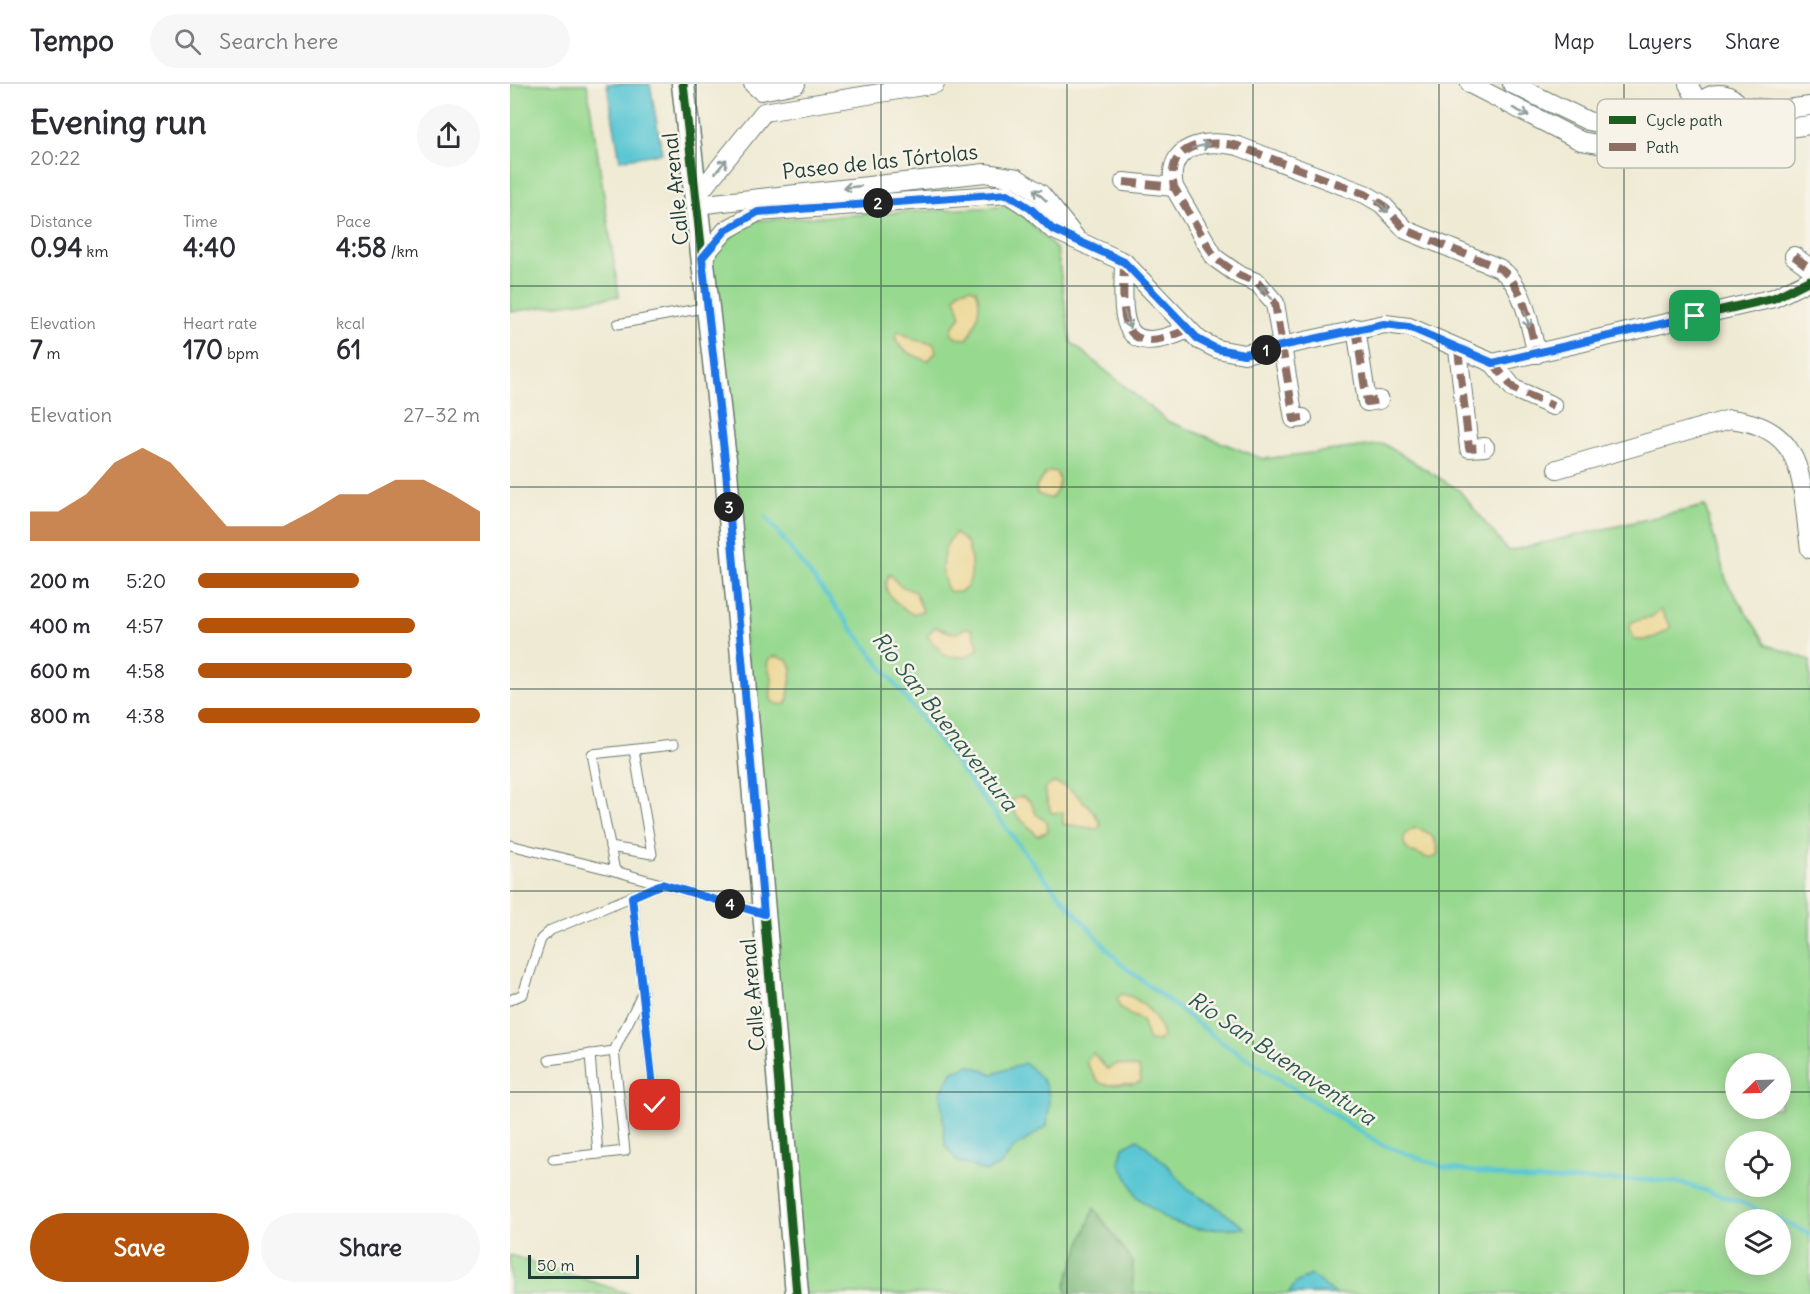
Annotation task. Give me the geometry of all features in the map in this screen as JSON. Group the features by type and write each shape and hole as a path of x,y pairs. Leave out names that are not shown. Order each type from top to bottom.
{"street":[{"name":"Calle Arenal","path":"683,84 725,460 797,1294"},
{"path":"757,87 796,84"},
{"path":"803,84 800,94 808,105"},
{"path":"765,112 935,84"},
{"path":"1470,84 1581,141 1597,144"},
{"path":"1512,84 1588,121 1597,123"},
{"path":"1688,84 1693,99"},
{"path":"695,201 765,112 769,100 757,87"},
{"path":"1709,99 1722,89"},
{"path":"1795,108 1810,106"},
{"path":"1795,127 1810,125"},
{"path":"1303,418 1294,419 1275,303 1268,291 1215,258 1174,187 1172,176 1174,162 1185,151 1218,142 1238,146 1365,194 1382,204 1406,230 1499,268 1510,275 1517,286 1537,354"},
{"name":"Paseo de las Tórtolas","path":"695,201 986,173 1017,178 1041,194 1077,240"},
{"path":"1124,182 1174,187"},
{"name":"Paseo de las Tórtolas","path":"702,258 726,230 758,212 1008,194 1031,209 1052,229 1124,262 1186,330 1217,349 1244,354 1356,328 1384,324 1409,327 1493,363"},
{"path":"1794,256 1810,268"},
{"path":"1124,262 1123,307 1125,322 1132,334 1140,340 1152,341 1186,330"},
{"path":"1553,406 1514,389 1493,363 1774,298 1810,280"},
{"path":"1356,328 1367,402 1379,400"},
{"path":"1458,349 1468,448 1485,447"},
{"path":"1557,469 1730,419 1753,422 1773,431 1790,446 1799,466 1810,549"}],"lane":[{"path":"618,324 708,307"},
{"path":"615,871 592,754 674,745"},
{"path":"610,848 652,854 634,750"},
{"path":"510,845 615,871 764,914"},
{"path":"510,1000 523,994 541,939 551,930 662,884"},
{"path":"632,897 655,1105"},
{"path":"554,1160 625,1151 614,1051 642,992"},
{"path":"549,1060 614,1051"},
{"path":"590,1054 598,1154"}],"green space":[{"path":"510,84 587,84 619,296 510,312"},
{"path":"1014,206 1057,250 1071,342 1167,421 1263,459 1384,444 1459,490 1508,551 1705,506 1727,583 1767,645 1810,660 1810,1294 804,1294 711,260 745,221"},
{"path":"1094,1208 1133,1262 1133,1294 1067,1294 1065,1286"},
{"path":"510,1255 630,1294 510,1294"}],"sand":[{"path":"970,288 976,290 978,296 978,315 967,339 957,338 952,334 952,328 961,316 955,297 960,290"},
{"path":"898,331 915,340 934,344 936,352 928,361 908,352 897,341 895,336"},
{"path":"1051,471 1058,475 1059,483 1050,499 1037,494 1036,487 1045,474"},
{"path":"955,533 967,543 971,558 969,584 958,592 949,591 942,569 944,553"},
{"path":"890,574 899,585 915,592 923,611 912,614 891,597 886,586 886,580"},
{"path":"1661,610 1671,627 1654,637 1635,640 1630,630 1631,622 1651,617"},
{"path":"935,627 954,633 965,628 972,629 979,648 966,657 945,656 927,636"},
{"path":"776,656 789,661 792,669 787,704 775,703 770,697 772,678 767,664 769,659"},
{"path":"1053,783 1066,788 1081,799 1094,813 1101,826 1097,829 1063,824 1063,812 1051,813 1044,789"},
{"path":"1023,797 1030,801 1036,814 1047,822 1048,831 1037,836 1013,810 1014,798"},
{"path":"1415,828 1432,836 1438,854 1428,858 1408,850 1404,839 1406,833"},
{"path":"1122,994 1136,999 1153,1015 1163,1036 1159,1041 1149,1041 1142,1020 1120,1007 1117,998"},
{"path":"1093,1053 1107,1069 1118,1064 1139,1068 1141,1081 1134,1084 1103,1084 1086,1062"}],"water":[{"path":"607,84 650,84 662,153 620,160"},
{"path":"1025,1063 1040,1077 1048,1090 1047,1126 1013,1149 1002,1164 986,1172 957,1161 945,1145 941,1092 953,1071 969,1065 993,1074"},
{"path":"1138,1139 1169,1167 1189,1191 1214,1205 1245,1228 1197,1229 1169,1221 1137,1197 1119,1162 1123,1147"},
{"path":"1311,1275 1335,1294 1288,1294 1296,1283"}],"waterway":[{"name":"Río San Buenaventura","path":"766,517 1047,881 1121,964 1220,1041 1380,1144 1443,1167 1530,1180 1651,1180 1682,1183 1756,1209"},
{"name":"Río San Buenaventura","path":"1791,1225 1810,1234"}],"marked path":[{"path":"1303,418 1294,419 1275,303 1258,283 1239,275 1215,258 1174,187 1173,173 1176,161 1182,153 1191,148 1213,143 1238,146 1365,194 1382,204 1406,230 1499,268 1515,285 1525,306 1537,354"},
{"path":"1124,182 1174,187"},
{"path":"1794,256 1810,268"},
{"path":"1124,262 1125,315 1128,327 1135,336 1147,340 1163,338 1186,330"},
{"path":"1356,328 1367,402 1379,400"},
{"path":"1458,349 1469,448 1485,447"},
{"path":"1493,363 1514,389 1553,406"}],"cycle path":[{"path":"683,84 725,460 797,1294"},
{"path":"702,258 726,230 758,212 1008,194 1031,209 1052,229 1124,262 1199,340 1217,349 1244,354 1385,324 1409,327 1493,363 1774,298 1810,280"}],"route":[{"path":"655,1105 632,897 662,884 764,914 725,460 702,258 726,230 758,212 1008,194 1031,209 1052,229 1124,262 1144,281 1186,330 1199,340 1217,349 1244,354 1319,339 1356,328 1384,324 1409,327 1493,363 1695,316"}]}
